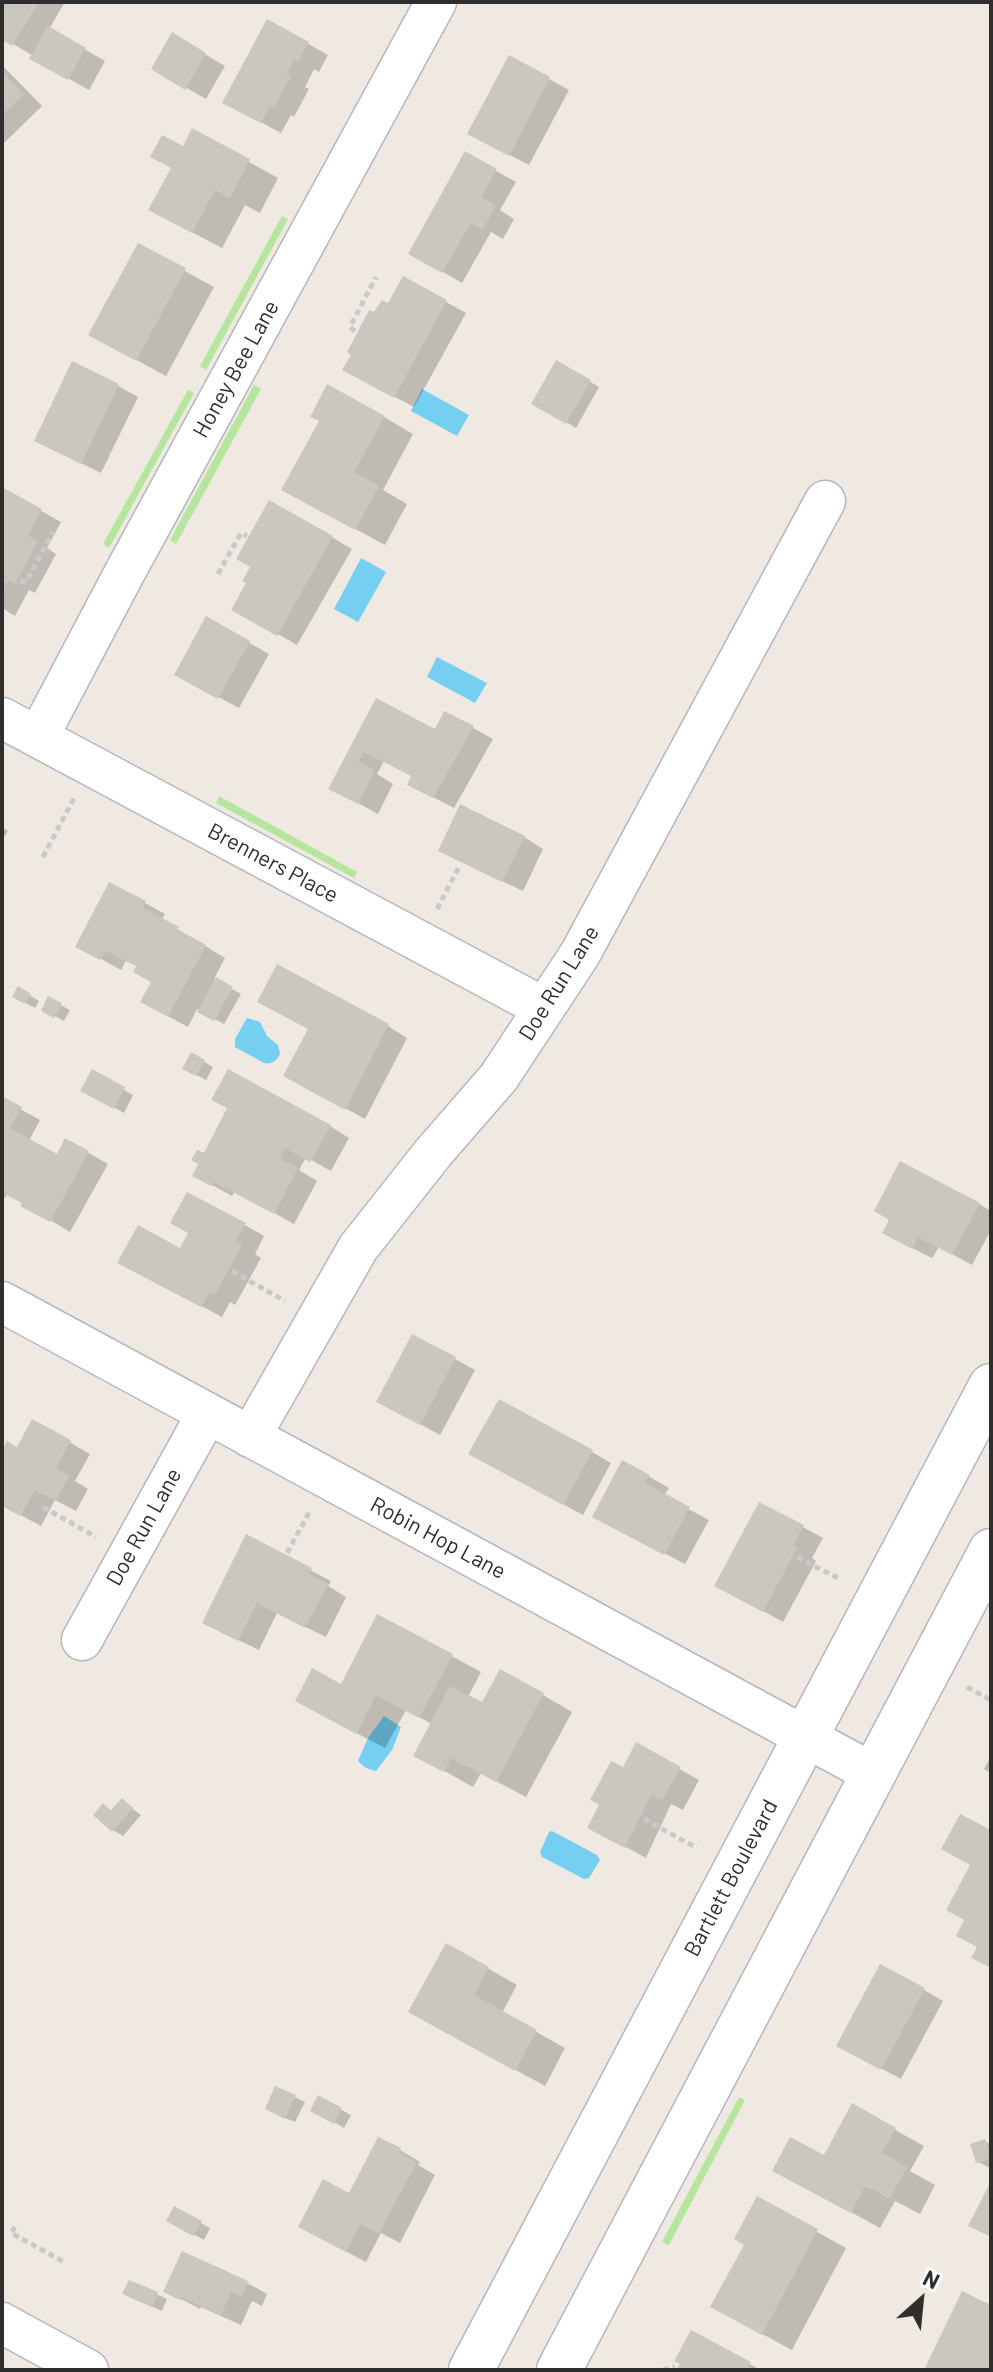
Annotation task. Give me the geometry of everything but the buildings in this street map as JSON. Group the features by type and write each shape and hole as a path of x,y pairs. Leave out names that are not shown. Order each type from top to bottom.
{"main road":[{"name":"Bartlett Boulevard","path":"471,2370 991,1386"},
{"path":"559,2370 991,1551"}],"street":[{"name":"Honey Bee Lane","path":"38,737 130,562 436,2"},
{"name":"Doe Run Lane","path":"250,1437 358,1248 433,1153 499,1077 580,954 825,501"},
{"name":"Brenners Place","path":"2,718 544,1008"},
{"name":"Robin Hop Lane","path":"2,1302 874,1774"},
{"name":"Doe Run Lane","path":"82,1640 207,1414"},
{"path":"2,2323 88,2370"}],"path":[{"path":"355,331 350,327 376,277"},
{"path":"20,581 26,582 53,532"},
{"path":"218,574 241,533 247,536"},
{"path":"43,857 75,796"},
{"path":"437,909 460,865"},
{"path":"232,1271 285,1301"},
{"path":"43,1507 96,1537"},
{"path":"287,1553 311,1509"},
{"path":"797,1557 840,1579"},
{"path":"967,1687 991,1700"},
{"path":"644,1819 697,1848"},
{"path":"15,2227 11,2233 66,2263"},
{"path":"663,2370 675,2367"}],"green space":[{"path":"282,216 288,219 206,370 200,366"},
{"path":"254,385 261,389 176,544 170,540"},
{"path":"188,390 194,393 109,548 103,544"},
{"path":"219,796 357,872 354,878 216,803"},
{"path":"739,2097 745,2100 669,2245 662,2242"}],"water":[{"path":"422,389 469,415 457,436 411,411"},
{"path":"361,558 386,572 358,622 334,609"},
{"path":"437,657 487,683 475,703 427,677"},
{"path":"247,1018 260,1022 267,1036 278,1045 280,1054 274,1062 264,1063 235,1047 235,1039"},
{"path":"384,1716 401,1727 392,1750 376,1771 358,1761 368,1738"},
{"path":"552,1831 597,1855 600,1860 589,1878 584,1879 542,1857 540,1852"}]}
